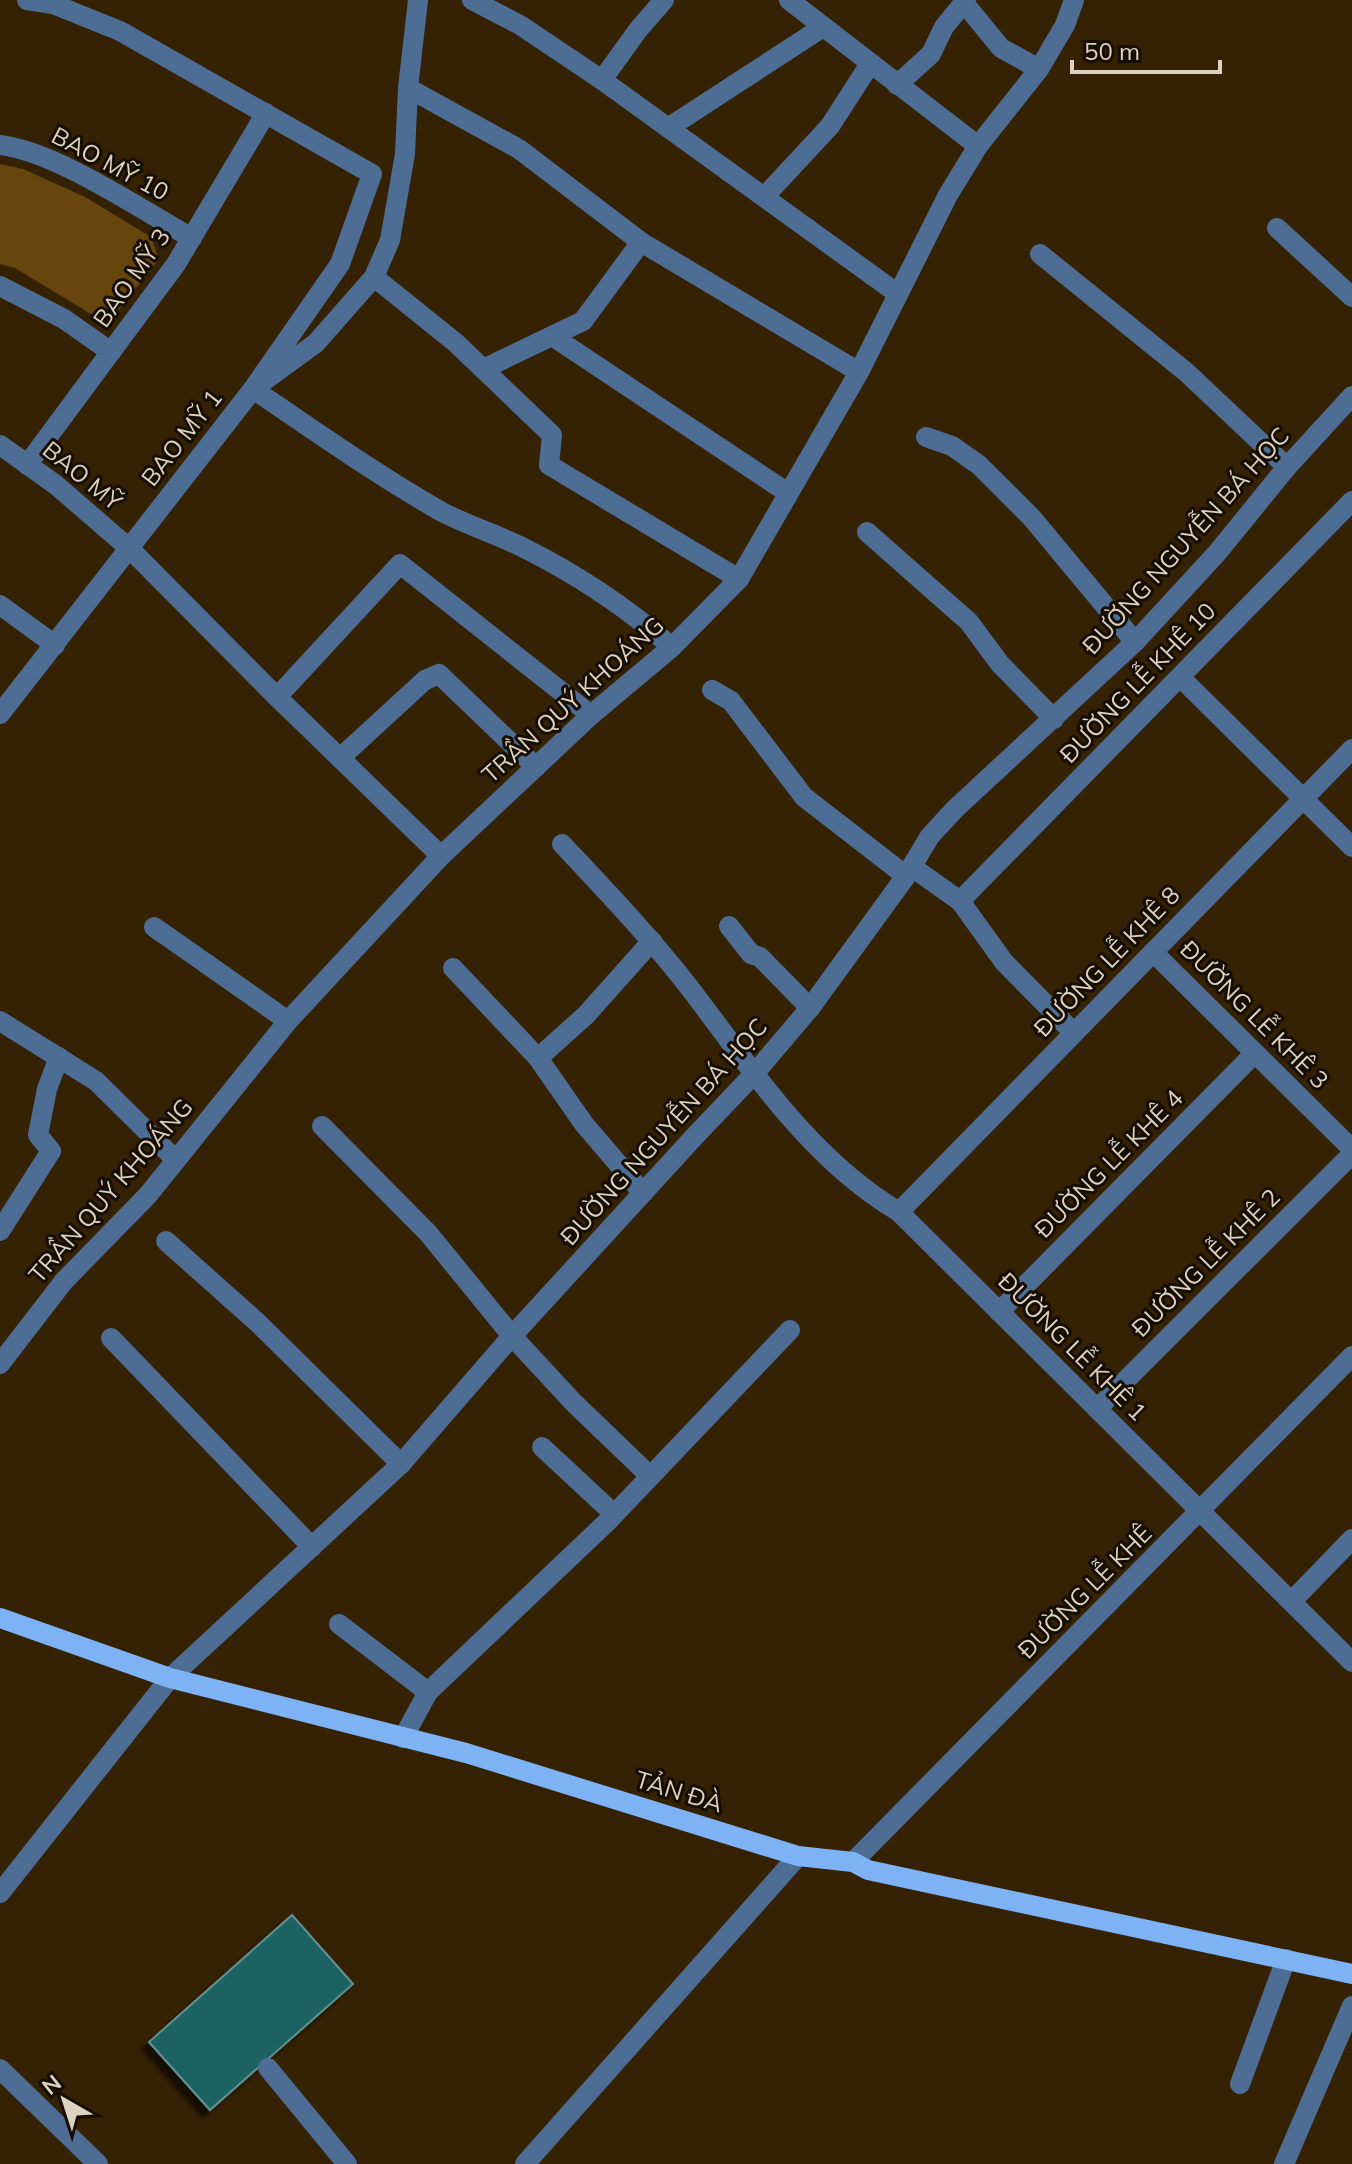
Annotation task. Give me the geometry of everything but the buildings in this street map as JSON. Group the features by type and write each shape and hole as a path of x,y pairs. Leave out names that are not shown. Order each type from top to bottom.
{"main road":[{"name":"TẢN ĐÀ","path":"0,1618 170,1678 466,1753 798,1856 853,1862 868,1870 1352,1974"}],"street":[{"path":"27,0 53,4 120,31 266,113"},
{"path":"418,0 399,196 390,240 374,277 316,343 253,389 444,513 519,546 570,573 645,624 672,647"},
{"path":"472,0 520,25 602,80 898,294"},
{"path":"602,80 664,0"},
{"path":"789,0 978,146"},
{"name":"TRẦN QUÝ KHOÁNG","path":"0,1364 64,1281 148,1195 288,1021 441,856 591,715 672,647 739,579 859,372 948,195 978,146 1039,69 1065,25 1074,0"},
{"path":"897,85 931,54 944,27 965,2 1001,48 1039,69"},
{"path":"668,128 823,27"},
{"path":"764,197 830,126 870,64"},
{"path":"408,88 519,149 641,242 859,372"},
{"name":"BAO MỸ 1","path":"0,714 253,389 340,264 372,174 266,113"},
{"name":"BAO MỸ 3","path":"27,465 176,264 266,113"},
{"name":"BAO MỸ 10","path":"0,145 21,148 80,175 192,238"},
{"path":"1277,228 1352,297"},
{"path":"483,369 583,321 641,242"},
{"path":"1040,254 1186,372 1287,467"},
{"path":"374,277 456,343 552,435 549,465 739,579"},
{"path":"0,286 64,319 111,352"},
{"path":"552,336 788,493"},
{"name":"ĐƯỜNG NGUYỄN BÁ HỌC","path":"0,1893 170,1678 401,1464 512,1336 754,1074 810,1008 909,872 930,836 955,809 1135,642 1217,553 1287,467 1352,396"},
{"path":"926,437 952,446 979,465 1011,496 1135,642"},
{"name":"BAO MỸ","path":"0,445 56,485 130,549 441,856"},
{"name":"ĐƯỜNG LỄ KHÊ 10","path":"960,901 1352,501"},
{"path":"867,532 969,622 1000,664 1054,719"},
{"path":"277,697 400,564 591,715"},
{"path":"0,605 55,645"},
{"path":"340,758 425,680 439,674 536,767"},
{"path":"1180,677 1352,847"},
{"path":"712,690 731,701 804,797 909,872 960,901 1004,962 1074,1033"},
{"name":"ĐƯỜNG LỄ KHÊ 8","path":"899,1212 1352,749"},
{"name":"ĐƯỜNG LỄ KHÊ 1","path":"562,844 652,941 784,1113 867,1193 899,1212 1352,1662"},
{"path":"729,926 751,954 760,957 810,1008"},
{"path":"154,927 288,1021"},
{"path":"538,1058 586,1015 652,941"},
{"name":"ĐƯỜNG LỄ KHÊ 3","path":"1153,952 1352,1151"},
{"path":"453,968 538,1058 584,1124 643,1193"},
{"path":"0,1021 96,1081 176,1160"},
{"name":"ĐƯỜNG LỄ KHÊ 4","path":"999,1312 1255,1053"},
{"path":"0,1231 51,1151 38,1135 47,1089 59,1057"},
{"path":"322,1126 428,1233 512,1336 573,1402 650,1476"},
{"name":"ĐƯỜNG LỄ KHÊ 2","path":"1097,1409 1352,1151"},
{"path":"166,1241 258,1323 401,1464"},
{"path":"403,1738 428,1692 614,1514 790,1330"},
{"path":"111,1338 312,1547"},
{"name":"ĐƯỜNG LỄ KHÊ","path":"853,1862 1352,1356"},
{"path":"542,1447 614,1514"},
{"path":"1292,1601 1352,1539"},
{"path":"339,1624 428,1692"},
{"path":"525,2164 798,1856"},
{"path":"1240,2084 1286,1959"},
{"path":"1284,2164 1352,2006"},
{"path":"268,2068 347,2164"},
{"path":"0,2069 98,2164"}],"shaded area":[{"path":"0,164 23,169 85,197 151,237 159,259 118,311 96,317 15,268 0,264"}]}
